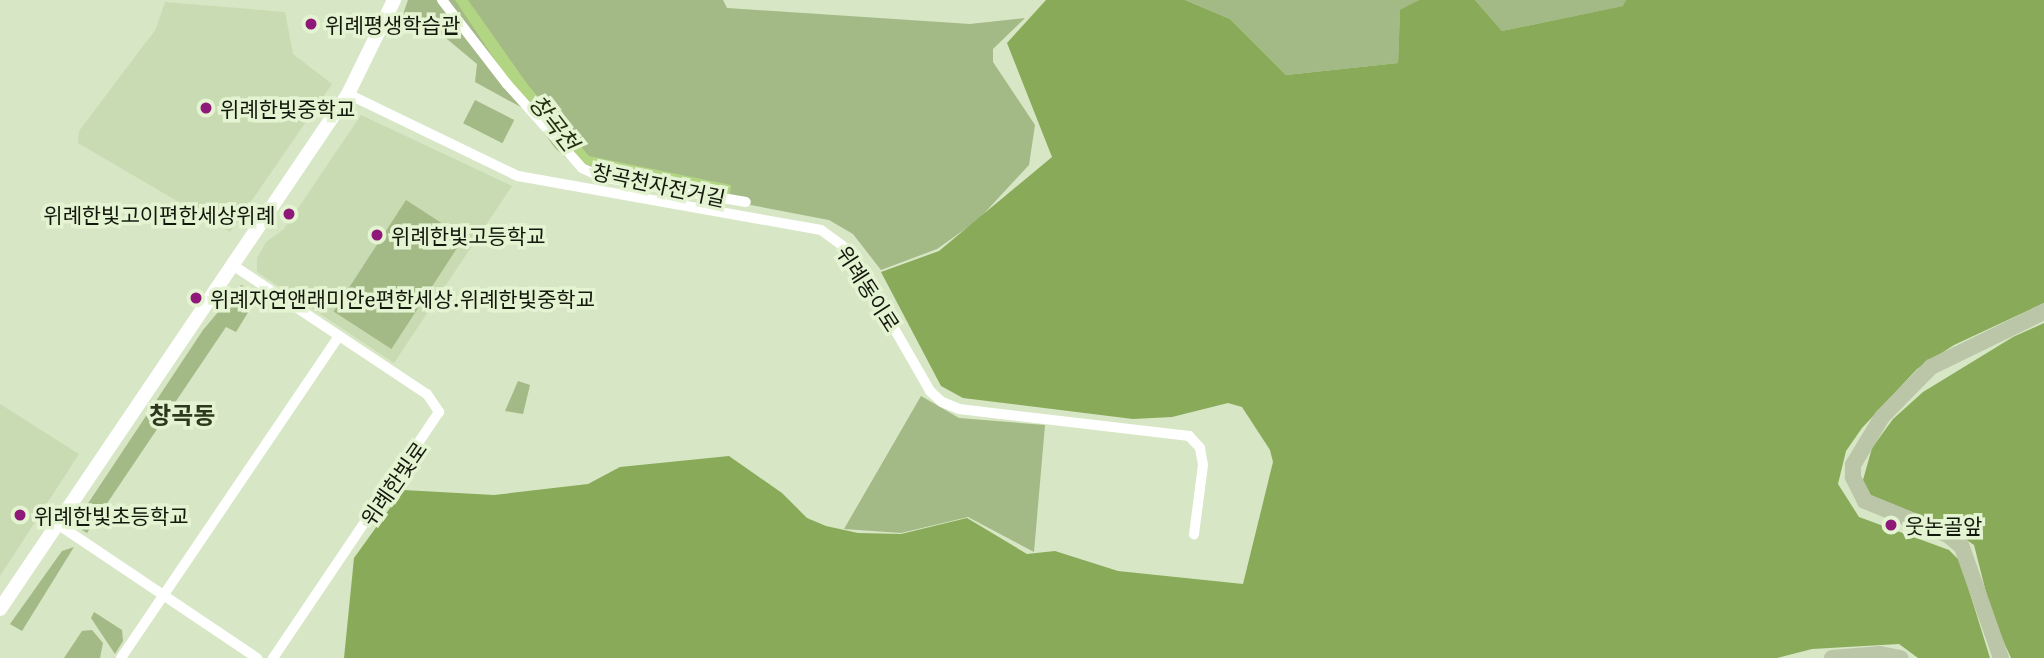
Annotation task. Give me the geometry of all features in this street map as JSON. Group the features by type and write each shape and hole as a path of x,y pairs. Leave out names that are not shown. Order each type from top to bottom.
{"main road":[{"path":"2001,658 1962,547 1948,535 1865,501 1853,477 1853,466 1882,417 1931,367 2044,312"},
{"path":"1832,658 1880,654 1901,658"}],"street":[{"path":"0,609 348,94 378,40 394,0"},
{"name":"창곡천자전거길","path":"442,0 507,84 582,168 601,177 746,202"},
{"name":"위례동이로","path":"348,94 518,176 821,230 849,250 930,391 942,402 959,409 1189,436 1200,448 1203,465 1194,534"},
{"name":"위례한빛로","path":"231,264 427,394 439,412 272,658"},
{"path":"121,658 338,337"},
{"path":"59,525 257,658"}],"shaded area":[{"path":"408,0 723,0 727,8 970,24 1025,18 993,49 993,62 1035,125 1029,165 978,220 937,249 881,270 853,234 829,220 583,173 555,148 528,111 475,82 477,64 423,19 402,17"},
{"path":"1046,0 1185,0 1230,19 1286,75 1398,63 1400,10 1419,0 1475,0 1502,31 1623,6 1626,0 2044,0 2044,303 1954,345 1917,369 1862,428 1846,451 1838,484 1859,517 1949,550 1960,561 1990,658 1918,658 1899,644 1812,649 1777,658 344,658 354,558 403,490 494,495 588,484 620,467 729,456 782,493 807,518 826,526 858,533 901,534 967,518 1027,554 1055,551 1118,571 1243,584 1273,462 1270,450 1242,407 1228,403 1172,417 1133,419 963,398 941,386 881,272 939,251 1052,157 1007,43"},
{"path":"1185,0 1419,0 1400,11 1398,63 1286,75 1230,19"},
{"path":"1475,0 1626,0 1624,6 1502,31"},
{"name":"위례한빛중학교","path":"165,2 285,12 293,54 332,84 230,232 78,143 79,131 156,29"},
{"path":"475,100 514,120 502,143 463,123"},
{"name":"위례한빛고등학교","path":"361,115 512,186 394,363 257,272 257,258 266,242 284,229"},
{"path":"406,200 464,238 391,349 334,312"},
{"path":"241,285 260,293 236,332 226,327 87,533 79,528 79,517 203,330"},
{"path":"2044,323 2044,658 2011,658 1992,616 1974,545 1955,532 1876,503 1861,487 1872,448 1893,419 1923,392 2013,337"},
{"path":"518,381 530,385 523,414 505,411"},
{"path":"921,396 959,418 1045,425 1034,552 968,517 901,533 844,529"},
{"name":"위례한빛초등학교","path":"0,404 79,454 0,576"},
{"path":"74,547 22,631 10,624 62,551"},
{"path":"94,612 122,630 123,641 115,654 91,618"},
{"path":"92,630 103,643 100,658 64,658 82,631"}],"water":[{"name":"창곡천","path":"455,0 468,0 528,85 589,156 731,185 730,194 600,170 582,162 509,81"}],"place":[{"name":"위례평생학습관","path":"311,24"},
{"name":"위례한빛중학교","path":"206,108"},
{"name":"위례한빛고이편한세상위례","path":"289,214"},
{"name":"위례한빛고등학교","path":"377,235"},
{"name":"위례자연앤래미안e편한세상.위례한빛중학교","path":"196,298"},
{"name":"위례한빛초등학교","path":"20,515"},
{"name":"웃논골앞","path":"1891,525"}],"district":[{"name":"창곡동","path":"182,414"}]}
